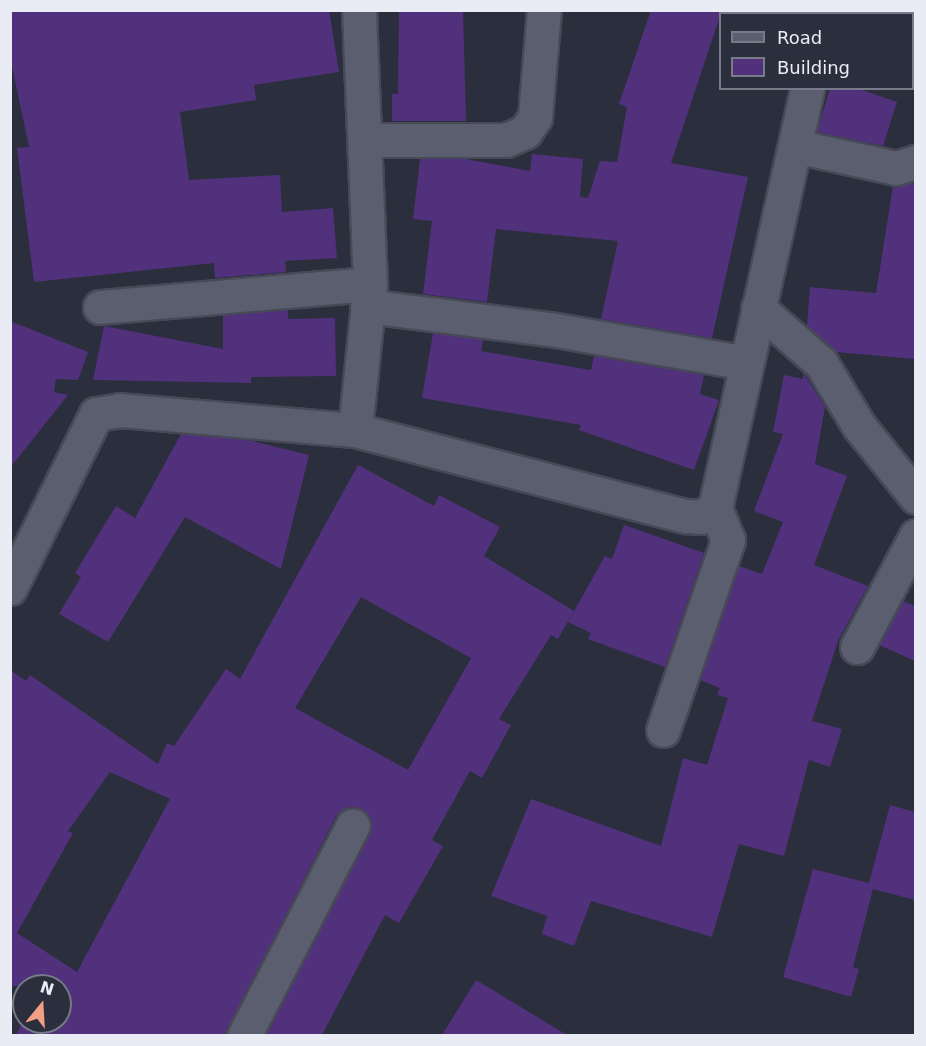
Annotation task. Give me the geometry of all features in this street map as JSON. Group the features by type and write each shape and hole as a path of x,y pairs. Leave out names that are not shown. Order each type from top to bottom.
{"street":[{"path":"356,430 369,295 367,140 359,10"},
{"path":"367,140 506,140 525,132 535,117 544,10"},
{"path":"663,730 728,540 715,508 807,90"},
{"path":"795,146 896,168 915,162"},
{"path":"100,307 369,295 746,363"},
{"path":"758,308 821,363 859,426 915,497"},
{"path":"10,588 96,414 120,410 356,430 686,516 701,517 715,508"},
{"path":"857,647 915,536"},
{"path":"244,1035 353,825"}],"building":[{"path":"10,10 329,10 339,72 254,85 256,100 180,112 189,180 280,175 282,212 333,208 337,258 285,261 286,272 215,278 214,263 34,282 17,148 29,147 10,57"},
{"path":"399,10 463,10 466,121 392,121 392,94 398,94"},
{"path":"651,10 722,10 719,12 719,19 671,163 748,177 712,338 601,319 618,241 496,229 487,302 423,294 432,221 413,219 420,159 466,159 530,171 532,154 583,159 580,197 588,198 600,161 617,162 627,107 619,104"},
{"path":"829,90 862,90 897,102 883,146 817,132"},
{"path":"915,182 915,359 836,352 807,326 810,287 876,293 893,186"},
{"path":"288,310 288,319 335,318 336,376 251,377 251,383 93,380 104,326 223,349 223,315"},
{"path":"10,321 88,352 78,380 56,379 54,392 68,395 10,468"},
{"path":"433,333 483,339 481,351 591,370 594,356 704,375 700,394 719,400 694,470 579,430 581,425 422,398"},
{"path":"803,372 825,407 815,464 847,476 814,565 868,586 838,641 812,721 842,729 830,767 809,760 784,856 739,844 712,937 591,901 574,946 542,934 547,916 491,896 531,799 661,846 683,758 707,765 728,698 717,695 720,688 700,680 739,566 762,574 783,522 754,511 783,434 773,432 784,375 803,379"},
{"path":"181,434 248,440 309,455 281,569 185,517 108,642 59,614 81,577 75,573 116,506 135,518"},
{"path":"358,465 434,506 439,495 500,527 484,556 574,611 558,639 551,635 499,719 511,725 482,778 470,771 432,840 443,846 399,923 385,915 322,1035 265,1035 370,834 368,814 352,806 336,816 225,1035 16,1035 72,1034 72,974 12,974 12,986 10,986 10,670 26,681 30,675 158,764 167,743 174,746 226,669 240,679","holes":["361,597 471,658 408,770 295,708","110,772 170,799 77,972 17,933 73,833 68,831"]},
{"path":"624,525 704,553 665,667 588,639 591,633 568,622 605,556 612,559"},
{"path":"903,601 915,606 915,661 879,645"},
{"path":"890,805 915,812 915,900 873,889 853,967 859,969 851,997 783,977 813,869 869,883"},
{"path":"476,980 567,1035 442,1035"}]}
